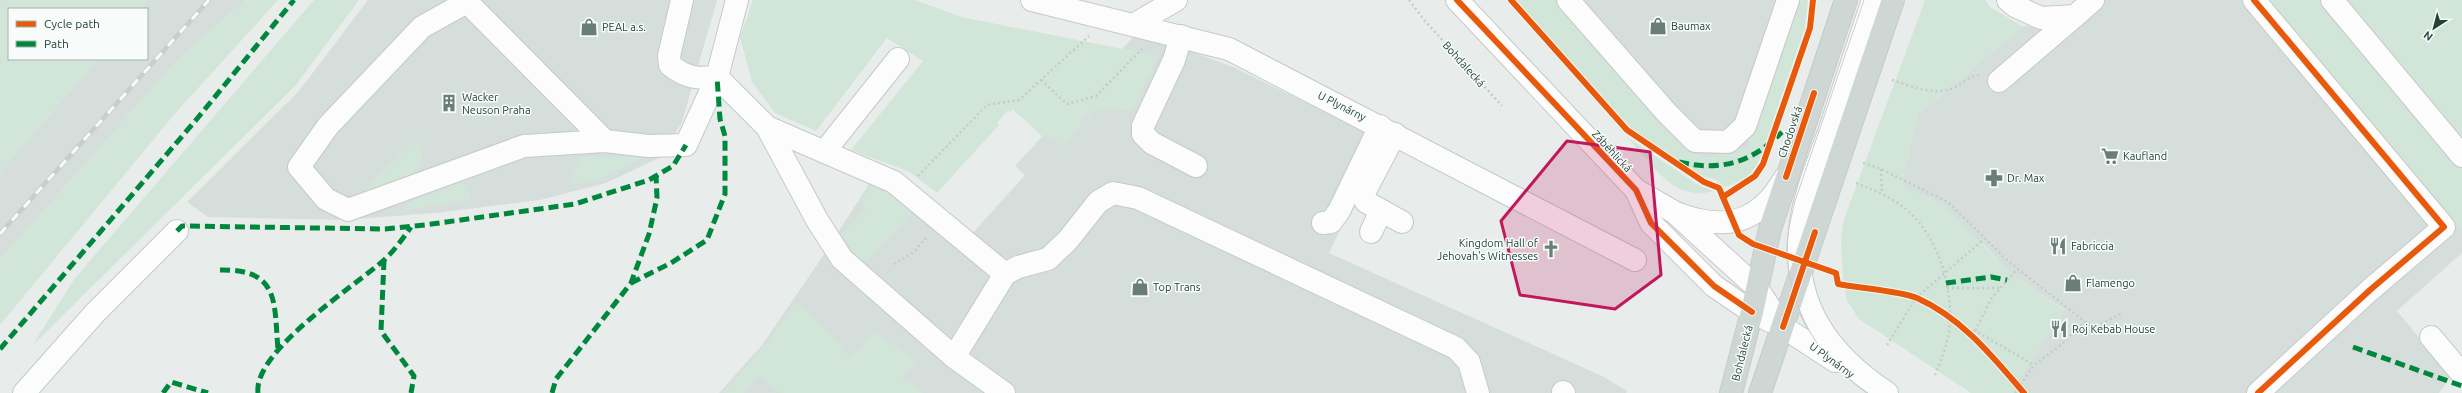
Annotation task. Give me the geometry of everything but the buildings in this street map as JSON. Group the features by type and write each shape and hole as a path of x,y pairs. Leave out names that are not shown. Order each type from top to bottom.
{"main road":[{"name":"Chodovská","path":"1752,312 1756,287 1770,229 1846,0"},
{"path":"1760,393 1893,0"},
{"name":"Bohdalecká","path":"1731,393 1752,312"}],"street":[{"path":"682,0 669,56 670,65 681,74 694,79 717,77 767,127 817,220 842,259 954,357 1005,393"},
{"path":"604,141 467,2 422,27 328,126 299,167 326,199 348,210 524,146 604,141 648,146 686,145 717,77 737,0"},
{"name":"U Plynárny","path":"1032,0 1135,24 1229,49 1388,130 1635,260"},
{"path":"1135,24 1176,0"},
{"name":"Záběhlická","path":"1457,0 1636,190 1674,212 1756,287 1783,326"},
{"path":"1568,0 1666,112 1695,141 1728,142 1745,126 1788,0"},
{"path":"1873,0 1802,214 1799,248 1801,272 1809,307 1825,337 1834,350 1861,376 1887,393"},
{"path":"2008,0 2015,6 2041,18 2075,16"},
{"path":"1990,78 2075,16 2093,0"},
{"path":"2254,0 2444,227 2370,290 2258,393"},
{"path":"2332,0 2462,156"},
{"path":"1181,36 1174,60 1143,126 1143,134 1152,143 1196,166"},
{"path":"824,152 898,60"},
{"path":"767,127 894,182 1006,274"},
{"path":"1388,130 1363,194 1366,202 1402,222"},
{"path":"1323,223 1331,222 1339,212 1388,130"},
{"path":"1674,212 1706,223 1740,219 1764,206 1786,177"},
{"name":"Záběhlická","path":"1636,190 1651,224 1714,286 1752,312 1783,326"},
{"path":"954,357 1006,274 1018,267 1048,260 1068,240 1098,202 1113,193 1138,198 1456,348 1469,362 1478,393"},
{"path":"1371,232 1381,211"},
{"path":"24,393 95,313 177,231"},
{"name":"U Plynárny","path":"1783,326 1822,351 1880,393"},
{"path":"2431,337 2462,374"}],"path":[{"path":"905,190 987,105 1019,100 1091,34"},
{"path":"1041,80 1067,104 1096,96 1147,44"},
{"path":"1892,80 1937,92 1954,87 1972,76 1990,78"},
{"path":"1863,163 1880,169 1948,202 1984,239 2017,269 2093,328 2122,314"},
{"path":"1880,169 1882,194"},
{"path":"1856,182 1882,194 1907,210 1921,226 1934,246 1944,272 1950,318 1945,350 1935,375"},
{"path":"894,264 914,252 942,221"},
{"path":"1887,345 1916,298 1944,272 1984,239"},
{"path":"1972,332 1991,299 2017,269"},
{"path":"1947,288 2000,288"},
{"path":"1908,296 1923,302"},
{"path":"1943,314 1956,322"},
{"path":"2015,393 2034,365 2061,345 2084,322"},
{"path":"1972,332 1978,341"},
{"path":"1972,332 2034,365"},
{"path":"2014,382 2024,393"}],"highlighted area":[{"path":"1567,141 1650,152 1661,275 1615,309 1520,295 1501,221"}],"shaded area":[{"path":"148,0 246,0 180,58 0,260 0,172 97,60 148,60 148,8 142,8"},
{"path":"368,0 717,0 682,122 661,157 606,183 540,200 435,213 344,220 208,217 187,202 299,91"},
{"path":"1556,0 1796,0 1748,148 1707,158 1691,154"},
{"path":"2077,0 2268,0 2462,231 2462,253 2397,311 2451,376 2439,393 2019,393 2014,386 2065,310 2012,275 1983,244 1901,185 1918,115 2022,26 2047,27"},
{"path":"1134,36 1185,49 1233,67 1383,140 1329,253 1602,376 1627,391 1626,393 719,393 762,345 823,256 879,168 970,236 1025,175 1015,166"}],"green space":[{"path":"0,0 149,0 142,8 8,8 8,60 97,60 0,172"},
{"path":"246,0 278,0 173,116 0,325 0,260 180,58"},
{"path":"314,0 359,0 296,85 32,346 75,278"},
{"path":"753,0 915,0 962,17 1158,56 1133,110 1094,109 1089,117 1086,114 1079,121 1082,124 1062,146 1053,137 1042,136 1012,109 1011,112 1008,110 997,123 999,125 937,193 908,171 851,150 923,61 887,38 816,131 775,113 752,82 740,37"},
{"path":"1514,0 1556,0 1691,154 1707,158 1748,148 1796,0 1808,0 1805,27 1758,163 1751,173 1742,180 1723,187 1717,180 1700,176 1630,128 1527,17"},
{"path":"1925,0 1985,0 1990,7 2022,26 1918,115 1901,185 1944,205 2012,275 2065,311 2014,386 2019,393 1971,393 1859,319 1847,301 1843,280 1841,242 1843,222"},
{"path":"2268,0 2462,0 2462,231"},
{"path":"1628,138 1695,183 1713,191 1699,193 1687,191 1675,186 1655,169"},
{"path":"416,140 422,152 421,162 416,169 408,176 397,181 363,191"},
{"path":"582,157 645,157 596,180 569,185"},
{"path":"873,182 916,208 865,263 851,251 841,235 866,209 862,199"},
{"path":"463,183 468,188 470,200 406,210 409,202"},
{"path":"796,302 834,339 850,359 876,332 915,361 902,379 923,393 781,393 759,375 744,393 723,393 764,347"}],"tram line":[{"path":"1864,0 1795,201 1787,241 1787,255 1795,296 1802,316 1811,334 1836,367 1851,381 1868,393"}],"railway":[{"path":"0,234 209,0"}],"marked path":[{"path":"0,349 196,120 294,0"},
{"path":"631,283 671,263 707,240 725,194 725,136 720,119 717,77"},
{"path":"1679,162 1709,166 1735,162 1760,151 1782,132"},
{"path":"177,231 182,226 385,229 425,225 575,204 649,180 673,166 686,145"},
{"path":"552,393 556,379 631,283 649,234 657,198 656,175"},
{"path":"258,393 261,376 272,358 288,339 308,320 384,260 411,227"},
{"path":"384,260 381,331 414,376 411,393"},
{"path":"220,270 240,271 254,275 264,282 274,303 278,350"},
{"path":"1946,283 1991,277 2007,280"},
{"path":"2353,347 2462,386"},
{"path":"163,393 171,382 208,393"}],"cycle path":[{"path":"1457,0 1636,190 1651,223 1714,286 1752,312"},
{"path":"1511,0 1627,130 1704,182 1719,188 1739,235 1753,244 1836,273 1838,284 1910,296 1933,306 1962,327 1976,340 2024,393"},
{"path":"1723,197 1755,176 1763,164 1810,28 1813,0"},
{"path":"2254,0 2444,227 2370,290 2258,393"},
{"path":"1786,177 1814,93"},
{"path":"1783,327 1815,232"}],"place":[{"name":"Baumax","path":"1658,26"},
{"name":"PEAL a.s.","path":"589,27"},
{"name":"Wacker Neuson Praha","path":"449,103"},
{"name":"Kaufland","path":"2110,156"},
{"name":"Dr. Max","path":"1994,178"},
{"name":"Fabriccia","path":"2058,246"},
{"name":"Kingdom Hall of Jehovah's Witnesses","path":"1551,249"},
{"name":"Flamengo","path":"2073,283"},
{"name":"Top Trans","path":"1140,287"},
{"name":"Roj Kebab House","path":"2059,329"}]}
